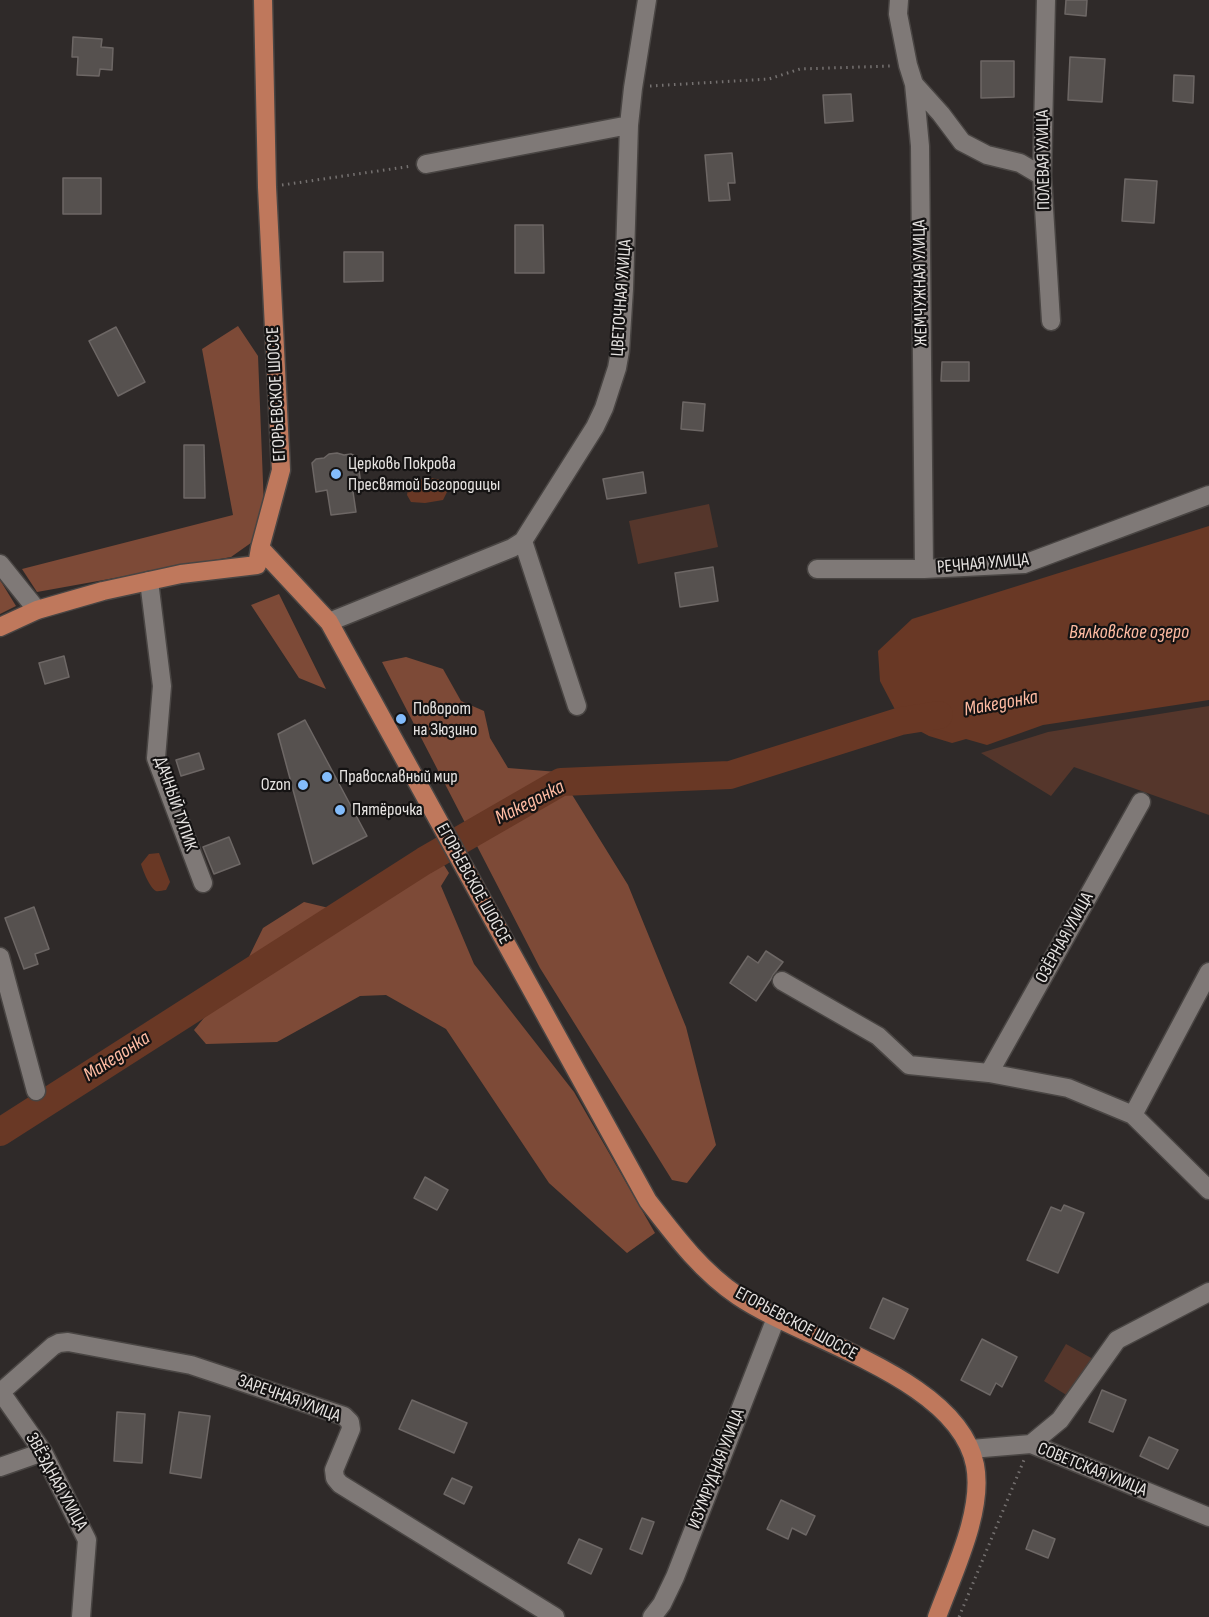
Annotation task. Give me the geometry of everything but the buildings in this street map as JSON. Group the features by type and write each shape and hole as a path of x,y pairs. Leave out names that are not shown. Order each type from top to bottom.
{"main road":[{"name":"ЕГОРЬЕВСКОЕ ШОССЕ","path":"263,0 267,187 281,470 260,548 329,622 648,1201 685,1248 736,1295 776,1318 874,1365 916,1389 934,1403 962,1434 971,1449 975,1466 976,1500 973,1517 936,1617"},
{"path":"0,627 37,610 103,591 181,574 257,565 260,548"}],"street":[{"name":"ЦВЕТОЧНАЯ УЛИЦА","path":"329,622 512,549 523,541 596,427 617,368 620,351 629,125 646,0"},
{"name":"ЖЕМЧУЖНАЯ УЛИЦА","path":"899,0 898,14 914,84 920,146 924,568"},
{"name":"ПОЛЕВАЯ УЛИЦА","path":"1046,0 1042,176 1051,321"},
{"path":"914,84 962,142 987,155 1020,163 1042,176"},
{"path":"426,164 629,125"},
{"name":"РЕЧНАЯ УЛИЦА","path":"817,569 1024,564 1209,495"},
{"path":"523,541 577,706"},
{"path":"0,564 37,610"},
{"name":"ДАЧНЫЙ ТУПИК","path":"149,581 162,686 156,758 203,883"},
{"name":"ОЗЁРНАЯ УЛИЦА","path":"989,1073 1141,802"},
{"path":"0,957 36,1091"},
{"path":"1133,1115 1209,972"},
{"path":"782,981 878,1036 909,1065 989,1073 1068,1088 1133,1115 1209,1190"},
{"path":"1031,1444 1060,1420 1117,1340 1209,1292"},
{"name":"ИЗУМРУДНАЯ УЛИЦА","path":"652,1617 662,1605 675,1576 776,1318"},
{"name":"ЗАРЕЧНАЯ УЛИЦА","path":"0,1391 53,1346 68,1342 190,1365 344,1416 350,1422 351,1429 334,1470 334,1478 340,1484 555,1617"},
{"name":"ЗВЁЗДНАЯ УЛИЦА","path":"0,1391 43,1452 87,1540 81,1617"},
{"name":"СОВЕТСКАЯ УЛИЦА","path":"971,1449 1031,1444 1209,1517"},
{"path":"0,1467 43,1452"}],"path":[{"path":"633,87 769,79 800,69 908,65"},
{"path":"267,187 426,164"},
{"path":"959,1617 1031,1444"}],"shaded area":[{"path":"238,326 258,356 265,533 231,557 37,592 22,569 233,515 202,349"},
{"path":"709,504 718,547 638,564 629,521"},
{"path":"0,580 16,606 0,614"},
{"path":"279,594 326,689 299,678 251,605"},
{"path":"406,657 443,669 461,701 484,711 490,738 508,768 558,772 628,885 686,1027 716,1145 687,1183 672,1180 540,968 382,662"},
{"path":"1209,706 1209,815 1074,767 1051,796 981,753 1048,732"},
{"path":"442,862 449,873 441,886 474,964 574,1092 655,1233 627,1253 549,1183 446,1029 386,995 360,996 277,1042 206,1044 194,1030 241,973 263,928 304,902 362,916"},
{"path":"1066,1344 1093,1359 1068,1396 1044,1381"}],"water":[{"path":"427,477 441,480 447,492 443,500 425,503 411,502 407,495 409,485"},
{"name":"Вялковское озеро","path":"1209,526 1209,700 1043,725 987,745 966,739 952,743 929,736 901,721 880,681 878,651 912,619"},
{"path":"159,853 170,882 166,890 157,891 149,883 141,864 149,854"}],"waterway":[{"name":"Македонка","path":"0,1132 424,861 561,782 730,775 901,721 939,715"}],"place":[{"name":"Церковь Покрова Пресвятой Богородицы","path":"336,474"},
{"name":"Поворот на Зюзино","path":"401,719"},
{"name":"Православный мир","path":"327,777"},
{"name":"Ozon","path":"303,785"},
{"name":"Пятёрочка","path":"340,810"}]}
